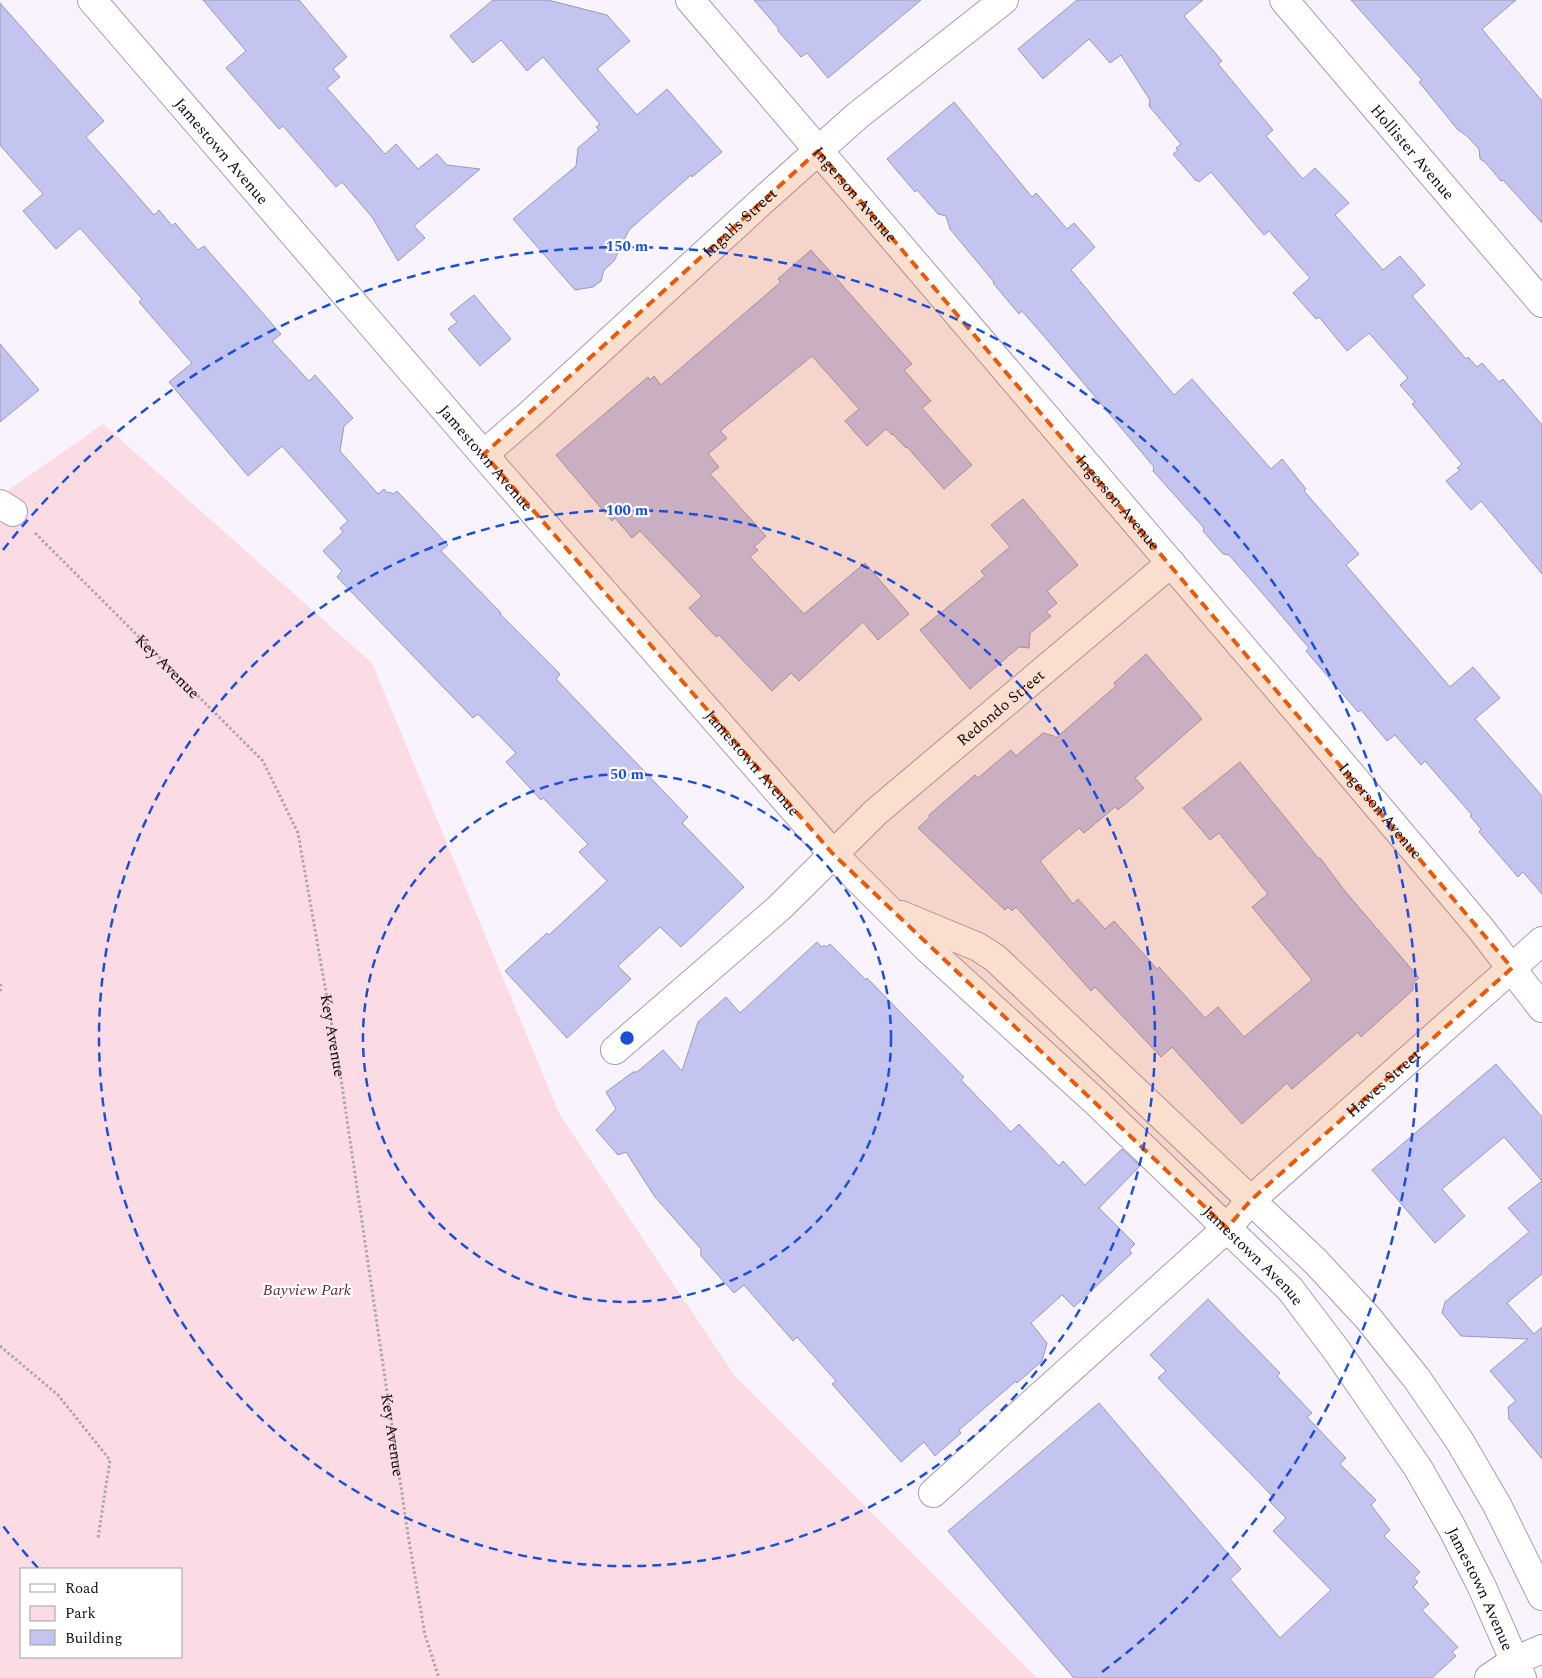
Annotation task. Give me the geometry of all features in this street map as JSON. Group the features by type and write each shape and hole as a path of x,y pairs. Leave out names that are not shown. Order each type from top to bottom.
{"street":[{"name":"Jamestown Avenue","path":"92,0 833,854 928,949 1096,1102 1290,1289 1337,1351 1418,1468 1451,1526 1482,1587 1518,1670"},
{"name":"Ingerson Avenue","path":"690,0 1419,855 1512,968 1542,1008"},
{"name":"Ingalls Street","path":"484,454 857,116 1004,0"},
{"name":"Hollister Avenue","path":"1284,0 1542,303"},
{"name":"Redondo Street","path":"615,1050 779,908 876,812 1171,563"},
{"name":"Jamestown Avenue","path":"888,909 978,947 995,958 1316,1262 1368,1318 1417,1379 1459,1440 1497,1505 1530,1568 1542,1596"},
{"name":"Hawes Street","path":"933,1493 1227,1228 1251,1200 1542,941"},
{"path":"1489,1678 1518,1670 1542,1649"}],"path":[{"name":"Key Avenue","path":"7,508 263,761 298,833 340,1072 425,1635 439,1678"},
{"path":"0,984 0,993"},
{"path":"0,1346 58,1395 110,1460 98,1538"}],"highlighted area":[{"path":"818,151 1512,968 1251,1200 1227,1228 833,854 484,454"}],"green space":[{"name":"Bayview Park","path":"103,424 372,663 560,1115 735,1376 1037,1678 0,1678 0,496"}],"building":[{"path":"203,0 299,0 347,57 333,69 340,77 327,88 385,154 396,144 418,169 437,154 447,165 480,169 414,226 425,238 398,261 372,217 342,182 336,187 283,126 279,129 226,68 246,51"},
{"path":"493,0 548,0 607,15 630,41 597,69 637,115 667,89 722,152 692,177 691,175 629,230 614,261 604,270 601,281 593,287 575,290 513,219 576,166 578,148 599,130 596,127 600,124 543,57 527,71 501,40 473,63 450,36"},
{"path":"754,0 921,0 828,78 807,53 801,57"},
{"path":"1077,0 1203,0 1184,16 1222,61 1218,64 1273,130 1266,136 1303,179 1315,168 1349,203 1335,215 1383,270 1400,256 1425,285 1412,296 1466,359 1468,357 1477,367 1482,363 1499,382 1503,379 1542,425 1542,574 1481,501 1471,510 1446,481 1460,470 1457,468 1462,464 1412,404 1415,402 1400,385 1408,378 1369,333 1347,351 1319,317 1316,319 1293,293 1310,278 1269,231 1264,235 1211,172 1199,182 1198,180 1196,181 1173,154 1181,144 1149,106 1150,100 1121,55 1110,63 1089,39 1043,79 1018,49"},
{"path":"1351,0 1516,0 1482,29 1542,101 1542,223 1503,180 1501,181 1485,162 1480,159 1479,149 1467,136 1458,130 1419,82 1422,80"},
{"path":"0,3 104,121 86,137 154,215 159,210 172,226 175,223 198,250 204,246 281,334 272,341 309,381 315,375 353,418 344,426 340,451 378,494 384,489 388,493 393,494 397,491 448,545 441,551 560,674 556,679 688,817 682,823 744,887 681,947 660,927 618,966 631,979 567,1038 505,971 547,933 549,935 607,881 579,852 588,844 543,798 541,800 506,762 516,753 478,714 473,718 337,577 342,571 323,551 343,532 340,528 348,521 282,446 248,476 169,382 192,363 139,302 142,299 80,228 56,249 23,211 43,194 0,145"},
{"path":"954,102 1032,197 1036,193 1067,229 1074,223 1095,247 1071,270 1174,395 1192,379 1271,469 1282,459 1306,489 1304,491 1359,554 1346,565 1450,687 1473,667 1500,698 1475,719 1542,796 1542,894 1523,872 1518,877 1479,832 1481,829 1470,816 1472,815 1425,761 1421,765 1395,735 1387,741 1361,710 1358,712 1306,651 1309,648 1229,555 1223,554 1203,531 1204,528 1153,471 1154,467 1049,342 1022,311 1019,314 993,283 950,229 946,216 938,214 917,190 915,192 887,159"},
{"path":"811,250 912,364 904,370 931,401 922,408 972,465 944,489 907,447 886,429 867,446 845,421 859,409 812,356 720,431 727,438 708,454 719,467 710,474 766,536 754,547 758,550 750,557 804,614 865,563 909,614 878,640 863,622 799,681 791,673 772,691 719,635 716,637 689,608 702,596 640,531 632,538 615,518 612,521 556,455 648,377 650,380 654,376 661,385 781,282 778,279"},
{"path":"474,295 511,339 480,366 448,329 457,322 450,314"},
{"path":"0,344 39,390 0,422"},
{"path":"1023,499 1078,565 1047,591 1057,603 1046,612 1051,616 1030,633 1029,648 1019,647 970,689 920,630 985,576 981,571 1010,547 991,525"},
{"path":"1146,654 1202,719 1135,778 1144,788 1118,810 1115,807 1084,833 1079,828 1040,861 1073,904 1078,899 1105,929 1114,921 1205,1018 1218,1007 1244,1037 1312,980 1252,907 1268,894 1219,833 1210,840 1183,808 1240,762 1318,858 1321,859 1344,890 1419,978 1413,983 1413,990 1361,1037 1358,1032 1292,1089 1287,1083 1242,1124 1172,1047 1161,1057 1095,987 1091,991 1016,907 1012,911 1008,907 1005,910 918,828 930,817 929,815 975,775 978,778 1011,750 1016,756 1043,733 1056,738 1116,686 1114,683"},
{"path":"817,942 822,947 830,944 866,980 867,978 964,1077 961,1080 1011,1132 1019,1124 1059,1166 1063,1161 1085,1185 1122,1149 1140,1166 1099,1208 1135,1244 1129,1250 1132,1253 1074,1307 1062,1295 1031,1323 1047,1343 1042,1361 959,1430 961,1433 935,1456 924,1442 901,1462 832,1384 836,1381 797,1337 793,1341 744,1285 734,1293 701,1256 701,1249 655,1197 626,1152 618,1155 596,1130 616,1109 606,1092 633,1072 637,1072 663,1050 682,1071 698,1022 726,997 740,1013"},
{"path":"1496,1064 1542,1117 1542,1181 1504,1137 1442,1189 1465,1216 1435,1243 1372,1170"},
{"path":"1542,1181 1542,1274 1507,1303 1534,1334 1542,1327 1542,1459 1509,1419 1508,1407 1516,1401 1490,1371 1528,1339 1461,1336 1442,1313 1445,1302 1529,1232 1508,1208"},
{"path":"1208,1299 1280,1373 1277,1376 1312,1413 1307,1417 1346,1458 1340,1464 1376,1500 1371,1505 1390,1530 1384,1536 1420,1572 1414,1578 1418,1582 1413,1587 1429,1604 1422,1610 1458,1647 1452,1652 1456,1656 1432,1678 1074,1678 948,1531 1099,1403 1241,1569 1230,1579 1280,1638 1331,1590 1273,1531 1286,1518 1270,1502 1274,1498 1158,1378 1166,1371 1150,1355"}]}
